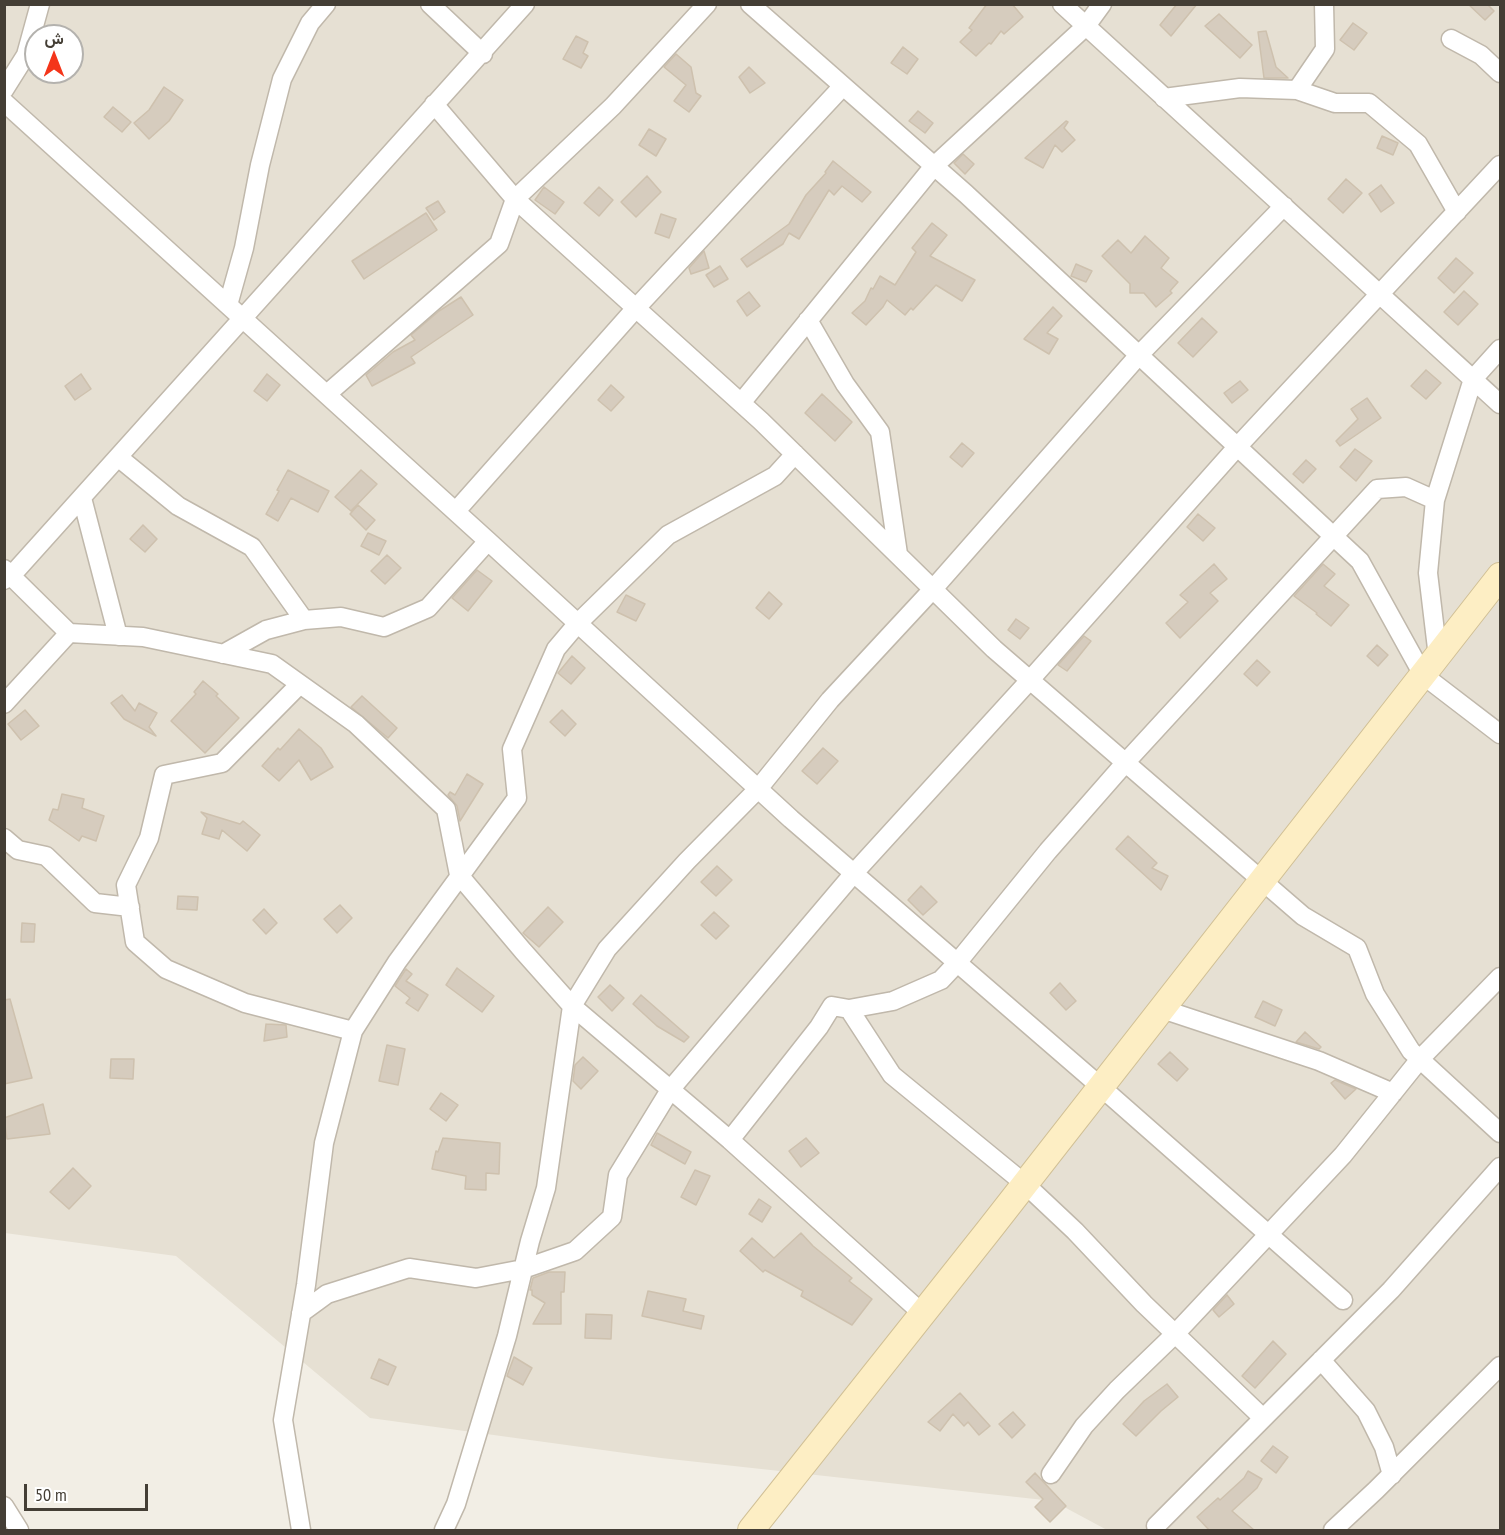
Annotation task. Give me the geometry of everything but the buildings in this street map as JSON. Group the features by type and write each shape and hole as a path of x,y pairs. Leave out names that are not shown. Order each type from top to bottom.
{"street":[{"path":"4,90 26,55 40,4"},
{"path":"228,305 244,248 260,165 282,79 310,23 326,4"},
{"path":"430,4 483,54"},
{"path":"525,4 483,54 434,104 82,498 7,575 69,633 143,637 272,664 356,724 446,809 459,875 572,1006 730,1140 922,1314"},
{"path":"327,394 499,244 515,199 613,106 707,4"},
{"path":"750,4 934,166 1360,561 1430,666 1500,734"},
{"path":"1062,4 1500,404"},
{"path":"741,403 934,166 1086,27 1102,4"},
{"path":"1297,90 1325,49 1324,4"},
{"path":"1451,39 1481,55 1500,73"},
{"path":"456,511 636,308 843,86"},
{"path":"1164,98 1240,88 1297,90 1335,103 1369,103 1418,144 1457,212"},
{"path":"4,102 456,511 758,789 1343,1300"},
{"path":"434,104 515,199 741,403 994,649 1303,916 1357,948 1375,994 1411,1051 1500,1133"},
{"path":"301,1313 327,1294 409,1268 476,1278 523,1269 575,1251 612,1216 618,1175 670,1090 854,873 1030,680 1238,446 1500,165"},
{"path":"444,1530 460,1493 507,1336 546,1188 572,1006 607,949 687,861 758,789 831,700 933,589 1139,355 1284,206"},
{"path":"808,321 845,384 880,432 898,554"},
{"path":"1430,666 1428,573 1435,500 1473,379 1500,349"},
{"path":"301,1530 283,1420 301,1313 324,1143 353,1031 397,962 518,798 512,749 556,649 578,623 668,535 775,476 795,454"},
{"path":"118,458 178,506 252,547 304,620"},
{"path":"730,1140 819,1027 832,1006 849,1009 892,1000 941,980 1048,851 1126,762 1377,489 1406,487 1435,500"},
{"path":"82,498 118,636"},
{"path":"223,654 266,630 304,620 340,617 384,627 428,608 488,541"},
{"path":"751,1530 1025,1184 1500,576"},
{"path":"4,704 69,633"},
{"path":"300,684 222,763 164,775 149,838 126,885 135,942 166,969 245,1003 353,1031"},
{"path":"4,838 18,850 46,856 95,903 130,907"},
{"path":"1051,1474 1084,1426 1342,1155 1420,1059 1500,977"},
{"path":"849,1009 892,1075 1025,1184 1075,1231 1174,1334 1263,1418"},
{"path":"1162,1009 1318,1061 1393,1093"},
{"path":"1156,1526 1391,1290 1500,1167"},
{"path":"1321,1360 1366,1410 1384,1447 1392,1475"},
{"path":"1333,1530 1392,1475 1500,1366"},
{"path":"4,1506 19,1530"}],"shaded area":[{"path":"5,5 1500,5 1500,1530 1107,1530 1053,1501 661,1458 370,1418 176,1256 5,1233"}]}
